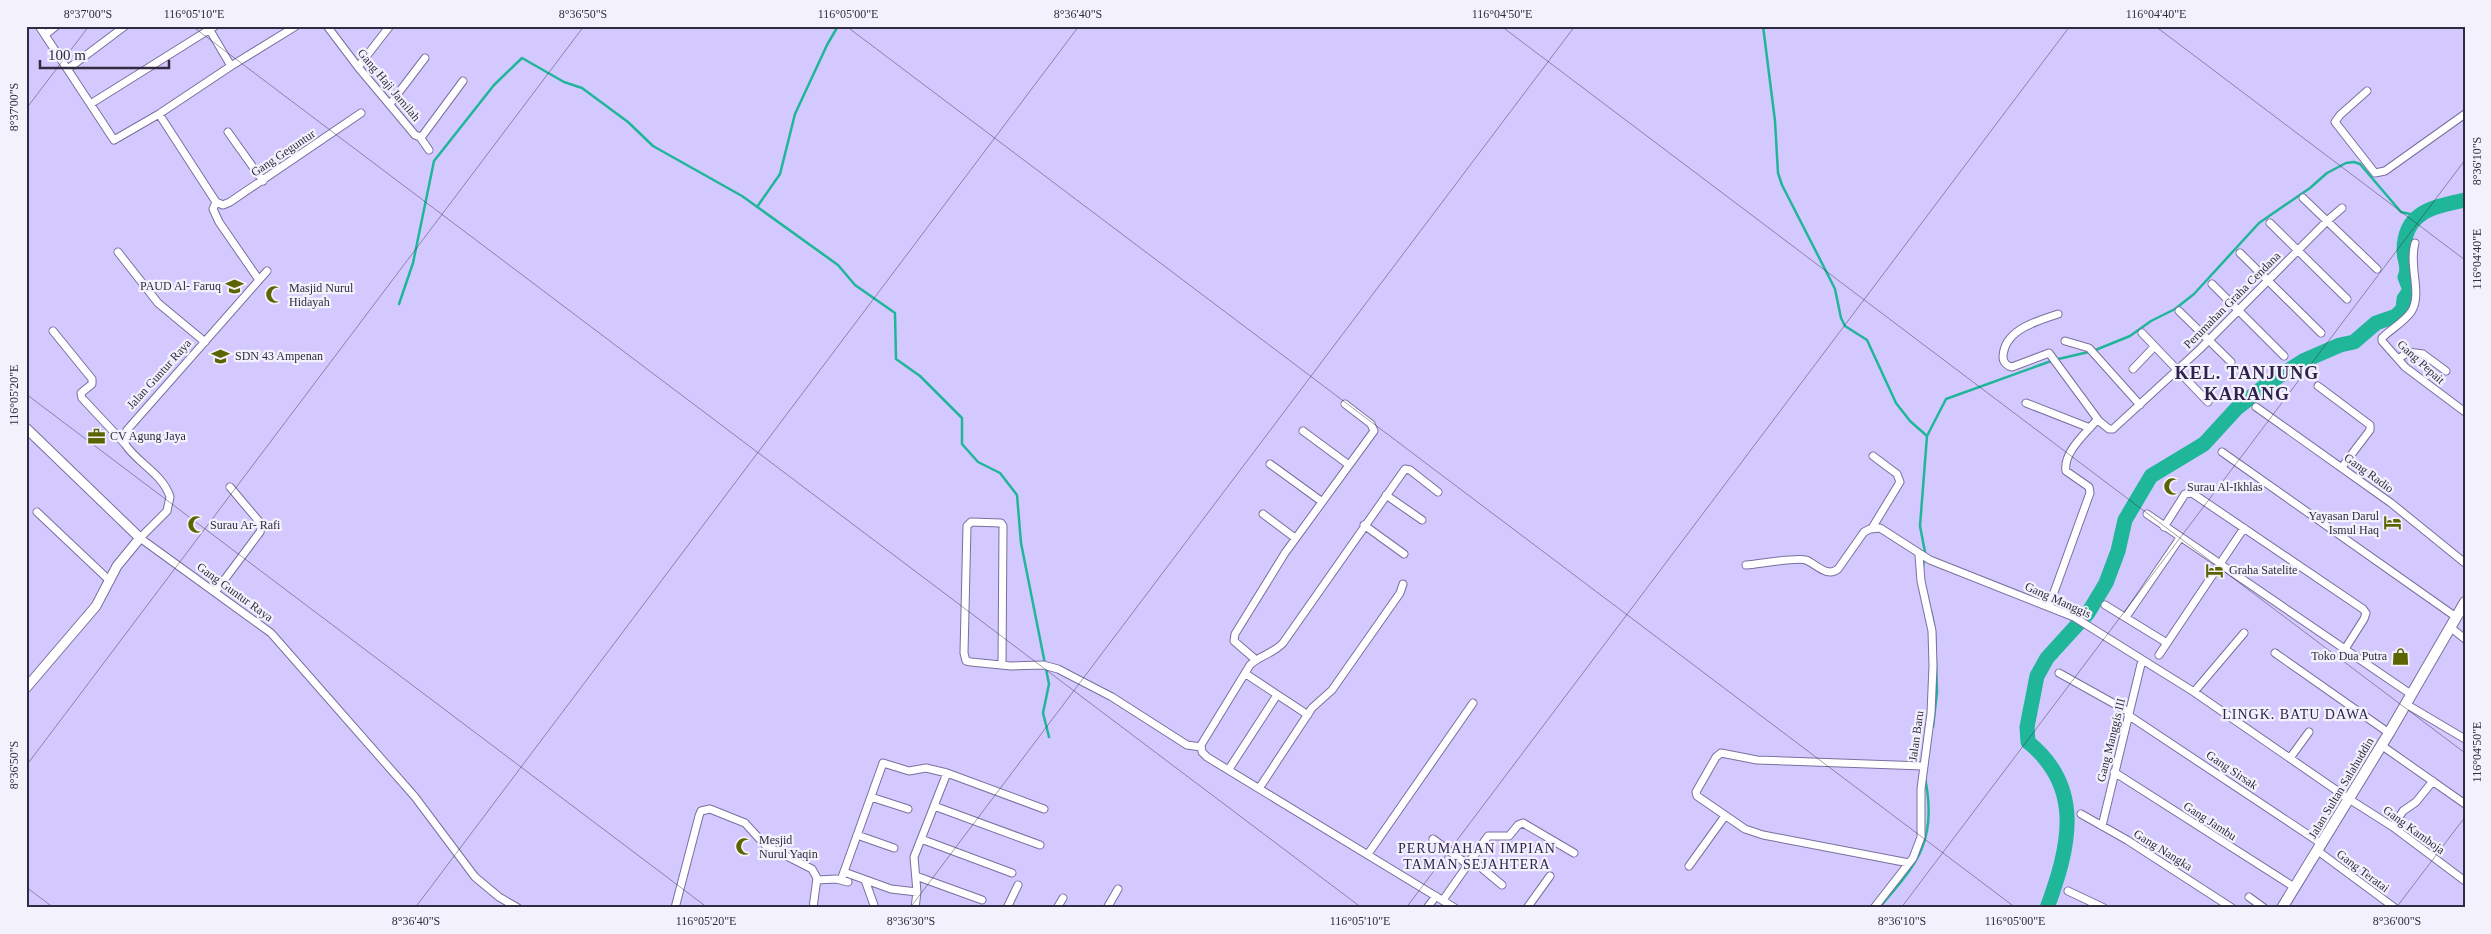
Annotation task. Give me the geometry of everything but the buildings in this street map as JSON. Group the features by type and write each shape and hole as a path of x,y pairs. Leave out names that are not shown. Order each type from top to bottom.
{"main road":[{"name":"Jalan Sultan Salahuddin","path":"2282,908 2412,695 2465,602"}],"street":[{"path":"39,26 92,103 112,138 117,139 296,26"},
{"path":"45,35 56,26"},
{"path":"69,68 125,26"},
{"name":"Gang Haji Jamilah","path":"327,26 358,68 429,150"},
{"path":"92,103 211,27 232,66"},
{"path":"358,68 390,27"},
{"path":"390,104 425,58"},
{"path":"417,136 423,135 463,81"},
{"path":"2367,91 2340,115 2335,122 2374,173 2385,171 2465,114"},
{"name":"Gang Geguntur","path":"216,202 228,203 361,113"},
{"path":"159,114 216,202 213,209 219,222 259,280"},
{"path":"228,132 263,181"},
{"path":"2303,198 2377,269"},
{"name":"Perumahan Graha Cendana","path":"2099,421 2109,429 2114,429 2209,340 2267,280 2342,208"},
{"path":"2270,223 2347,300"},
{"name":"Gang Pepait","path":"2415,243 2412,256 2415,303 2407,317 2382,339 2398,359 2425,384 2465,412"},
{"path":"118,252 158,303 205,342"},
{"path":"2240,253 2321,333"},
{"name":"Jalan Guntur Raya","path":"125,444 127,430 267,271"},
{"path":"2212,284 2284,356"},
{"path":"2179,311 2230,362"},
{"path":"2049,606 2090,494 2088,488 2066,471 2066,462 2072,450 2090,428 2099,421 2051,355 2047,353 2012,368 2005,363 2003,358 2005,347 2014,333 2058,314"},
{"path":"26,688 96,606 117,566 144,541 167,511 170,497 162,482 132,454 82,398 81,393 92,384 92,379 53,332"},
{"path":"2142,333 2208,402"},
{"path":"2065,341 2089,348 2140,405"},
{"path":"2133,369 2154,347"},
{"path":"2398,359 2408,352 2423,354 2446,371"},
{"path":"2318,386 2370,425 2369,430 2342,467"},
{"path":"2026,403 2090,428"},
{"path":"1256,660 1233,638 1321,501 1374,431 1371,424 1346,404"},
{"name":"Gang Radio","path":"2256,407 2391,503 2465,563"},
{"path":"26,428 144,541"},
{"path":"1303,431 1349,465"},
{"path":"2222,452 2456,617"},
{"path":"1746,565 1804,560 1827,572 1833,572 1839,568 1864,532 1872,528 1900,482 1897,474 1873,456"},
{"path":"1270,464 1321,501"},
{"path":"1438,492 1406,469 1364,525 1283,643 1271,654 1256,660 1247,672 1202,741 1201,747 1205,756 1260,787 1455,908"},
{"path":"216,592 260,532 262,525 230,487"},
{"path":"2164,527 2185,494 2190,492 2244,528 2364,611 2364,619 2345,649"},
{"path":"1386,495 1422,520"},
{"path":"37,512 110,581"},
{"path":"1263,514 1296,538"},
{"path":"2146,514 2412,695"},
{"path":"1002,665 1003,526 1001,524 971,522 967,526 965,658 971,662 1002,665 1043,665 1058,669 1112,697 1187,745 1201,747"},
{"path":"1364,525 1404,554"},
{"name":"Gang Manggis","path":"1872,528 1882,529 1924,557 2074,617 2194,692 2349,799"},
{"path":"2159,655 2244,528"},
{"path":"2126,617 2180,538"},
{"name":"Gang Guntur Raya","path":"144,541 271,633 413,795 462,862 478,880 513,905"},
{"name":"Jalan Baru","path":"1874,908 1909,863 1917,850 1921,837 1923,766 1933,688 1932,631 1921,581 1924,557"},
{"path":"1260,787 1312,708 1332,690 1400,593 1403,584"},
{"path":"2105,605 2166,643"},
{"path":"2450,627 2465,639"},
{"path":"2194,692 2244,633"},
{"path":"2275,653 2389,733"},
{"name":"Gang Manggis III","path":"2102,826 2142,660"},
{"path":"1247,672 1277,696 1308,714"},
{"name":"Gang Sirsak","path":"2059,672 2128,714 2320,847"},
{"path":"1229,769 1277,696"},
{"path":"1368,854 1473,703"},
{"path":"2406,704 2465,739"},
{"path":"2290,758 2309,732"},
{"path":"2381,745 2465,804"},
{"path":"1909,863 1762,835 1746,829 1725,816 1696,794 1720,754 1757,760 1923,766"},
{"path":"817,880 844,881 844,872 883,763 908,771 926,768 947,773 1044,809"},
{"name":"Gang Jambu","path":"2114,772 2294,887"},
{"path":"915,908 917,892 914,857 947,773"},
{"path":"2393,827 2403,811 2416,802 2433,781"},
{"path":"871,797 908,809"},
{"name":"Gang Kamboja","path":"2349,799 2393,827 2465,881"},
{"path":"934,806 1040,845"},
{"path":"675,908 701,812 710,809 742,822 765,845 812,869 817,880 813,908"},
{"name":"Gang Nangka","path":"2081,814 2232,908"},
{"path":"1689,866 1725,816"},
{"path":"1443,900 1486,837 1509,836 1518,825 1523,823 1574,853"},
{"path":"857,835 894,848"},
{"path":"921,839 1012,873"},
{"path":"1433,839 1502,885"},
{"name":"Gang Teratai","path":"2320,847 2383,905 2395,908"},
{"path":"844,872 891,889 917,892"},
{"path":"916,876 982,900"},
{"path":"1527,908 1550,876"},
{"path":"865,880 875,908"},
{"path":"1007,908 1018,885"},
{"path":"1107,908 1118,889"},
{"path":"2068,891 2104,908"},
{"path":"1427,908 1436,896"},
{"path":"2249,897 2264,908"},
{"path":"1057,908 1063,898"}],"waterway":[{"path":"757,207 780,174 795,114 827,45 838,26"},
{"path":"1763,26 1775,121 1778,173 1782,185 1835,289 1841,318 1845,326 1867,340 1896,403 1910,421 1927,436 1920,526 1925,552 1923,567"},
{"path":"399,304 413,263 434,161 494,85 522,58 564,82 582,88 628,122 653,146 742,196 838,265 855,285 895,313 896,359 920,376 962,418 962,444 978,462 1000,473 1017,495 1021,543 1049,684 1043,713 1049,737"},
{"path":"1927,436 1946,399 2054,360 2093,351 2130,336 2151,321 2175,309 2194,294 2259,223 2310,188 2327,173 2346,163 2354,162 2360,164 2401,212 2419,216"},
{"path":"2047,908 2061,863 2066,841 2067,820 2065,799 2058,779 2046,760 2028,742 2027,727 2037,676 2047,658 2088,613 2106,583 2118,551 2125,520 2151,476 2204,444 2237,408 2270,382 2303,361 2340,345 2354,342 2376,323 2396,316 2403,309 2404,299 2410,290 2405,277 2407,267 2404,255 2405,238 2409,227 2423,213 2442,205 2465,200"},
{"path":"1931,611 1934,625"},
{"path":"1933,727 1937,692 1935,633"},
{"path":"1879,908 1904,878 1921,850 1929,819 1925,778"}],"place":[{"name":"PAUD Al- Faruq","path":"235,286"},
{"name":"Masjid Nurul Hidayah","path":"275,295"},
{"name":"SDN 43 Ampenan","path":"221,356"},
{"name":"CV Agung Jaya","path":"96,436"},
{"name":"Surau Al-Ikhlas","path":"2173,487"},
{"name":"Yayasan Darul Ismul Haq","path":"2393,523"},
{"name":"Surau Ar- Rafi","path":"196,525"},
{"name":"Graha Satelite","path":"2215,570"},
{"name":"Toko Dua Putra","path":"2401,656"},
{"name":"Mesjid Nurul Yaqin","path":"745,847"}],"district":[{"name":"KEL. TANJUNG KARANG","path":"2247,383"},
{"name":"LINGK. BATU DAWA","path":"2296,714"},
{"name":"PERUMAHAN IMPIAN TAMAN SEJAHTERA","path":"1477,856"}]}
